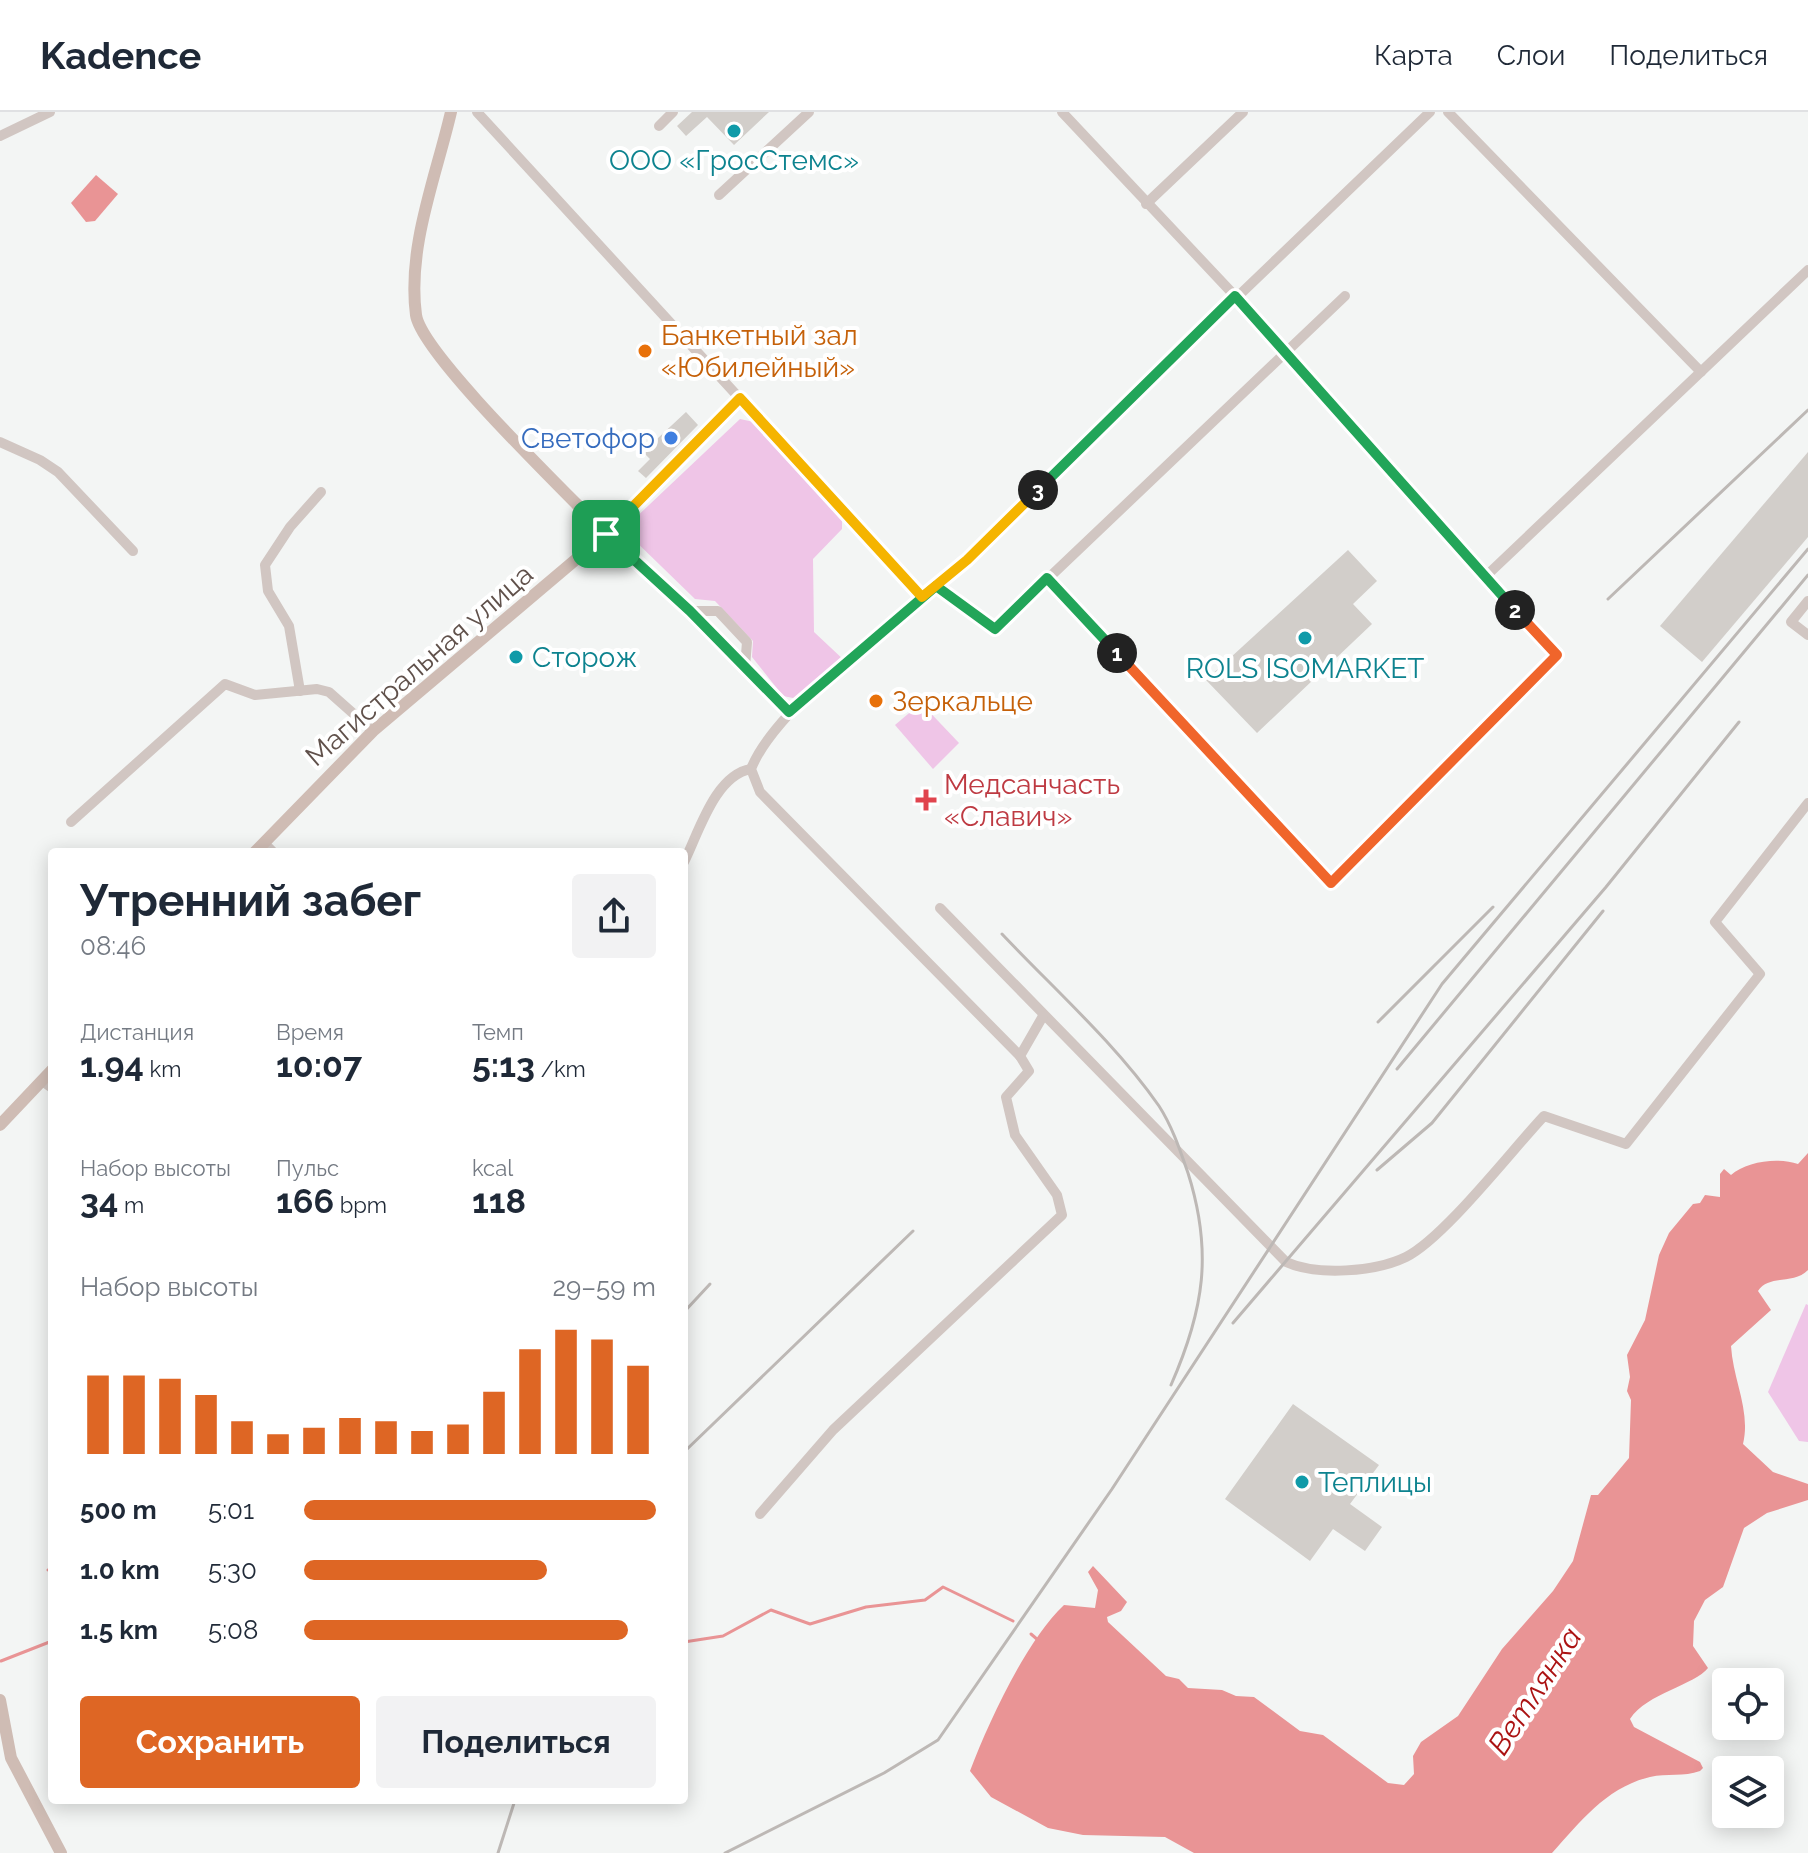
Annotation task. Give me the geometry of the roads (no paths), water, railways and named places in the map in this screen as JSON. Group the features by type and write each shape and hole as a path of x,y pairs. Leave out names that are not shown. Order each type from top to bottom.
{"main road":[{"path":"451,112 415,266 416,318 430,345 455,376 606,534"},
{"name":"Магистральная улица","path":"265,848 373,731 606,534"},
{"path":"0,1125 47,1084"},
{"path":"0,1700 11,1758 61,1853"}],"street":[{"path":"0,136 50,112"},
{"path":"477,112 922,597"},
{"path":"659,126 673,112"},
{"path":"719,195 809,112"},
{"path":"1047,578 1331,883 1557,655 1287,353 1062,112"},
{"path":"1146,204 1243,112"},
{"path":"688,854 722,787 737,773 751,769 789,712 936,586 1430,112"},
{"path":"1448,112 1701,372"},
{"path":"1485,577 1701,372 1806,278"},
{"path":"936,586 995,629 1345,296"},
{"path":"740,398 606,534 690,611 789,712"},
{"path":"0,442 58,472 133,551"},
{"path":"300,691 289,626 268,591 265,565 290,527 321,492"},
{"path":"1808,601 1791,622 1808,635"},
{"path":"690,611 718,611 747,642 745,667"},
{"path":"71,822 225,684 255,695 329,692 373,731"},
{"path":"751,769 760,792 1020,1056 1029,1071 1006,1097 1015,1135 1057,1195 1062,1215 833,1430 760,1514"},
{"path":"940,908 1286,1262 1299,1268 1340,1271 1406,1257 1437,1233 1544,1116 1626,1144 1760,974 1715,922 1808,803"},
{"path":"1020,1056 1043,1016"}],"water":[{"path":"96,175 118,194 95,221 86,222 71,203"},
{"path":"1808,1153 1808,1270 1802,1275 1763,1286 1758,1291 1771,1310 1731,1346 1745,1420 1743,1444 1773,1472 1808,1484 1808,1500 1767,1513 1744,1528 1723,1587 1705,1600 1694,1621 1693,1646 1708,1668 1648,1702 1630,1719 1634,1727 1700,1762 1703,1768 1700,1771 1650,1777 1621,1789 1596,1807 1552,1853 1194,1853 1165,1837 1083,1835 1048,1828 991,1797 970,1771 1010,1683 1050,1620 1064,1605 1095,1608 1098,1590 1088,1572 1093,1566 1127,1602 1121,1611 1107,1617 1108,1622 1166,1676 1179,1679 1188,1688 1222,1690 1236,1696 1254,1697 1300,1731 1323,1735 1388,1783 1404,1785 1414,1774 1413,1756 1421,1742 1458,1716 1502,1649 1553,1591 1573,1561 1591,1495 1598,1495 1629,1458 1631,1400 1627,1391 1630,1377 1627,1355 1645,1320 1659,1255 1669,1233 1693,1204 1700,1203 1705,1195 1720,1197 1720,1174 1724,1169 1731,1175 1745,1166 1763,1162 1798,1164"}],"waterway":[{"name":"Ветлянка","path":"688,1641 723,1636 771,1610 810,1624 866,1607 925,1600 943,1587 1013,1621"},
{"name":"Ветлянка","path":"1031,1634 1038,1640"},
{"name":"Ветлянка","path":"1,1661 48,1643"}],"railway":[{"path":"1608,599 1808,410"},
{"path":"725,1853 884,1773 938,1740 1112,1489 1442,984 1808,549"},
{"path":"1397,1069 1808,575"},
{"path":"1233,1323 1606,887 1739,722"},
{"path":"1378,1022 1493,907"},
{"path":"1377,1170 1432,1123 1603,911"},
{"path":"1002,934 1123,1060 1159,1106 1179,1147 1196,1202 1202,1255 1197,1306 1171,1385"},
{"path":"688,1448 913,1231"},
{"path":"688,1308 710,1284"},
{"path":"498,1853 514,1804"}],"place":[{"name":"ООО «ГросСтемс»","path":"734,131"},
{"name":"Банкетный зал «Юбилейный»","path":"645,351"},
{"name":"Светофор","path":"671,438"},
{"name":"ROLS ISOMARKET","path":"1305,638"},
{"name":"Сторож","path":"516,657"},
{"name":"Зеркальце","path":"876,701"},
{"name":"Медсанчасть «Славич»","path":"926,800"},
{"name":"Теплицы","path":"1302,1482"}]}
